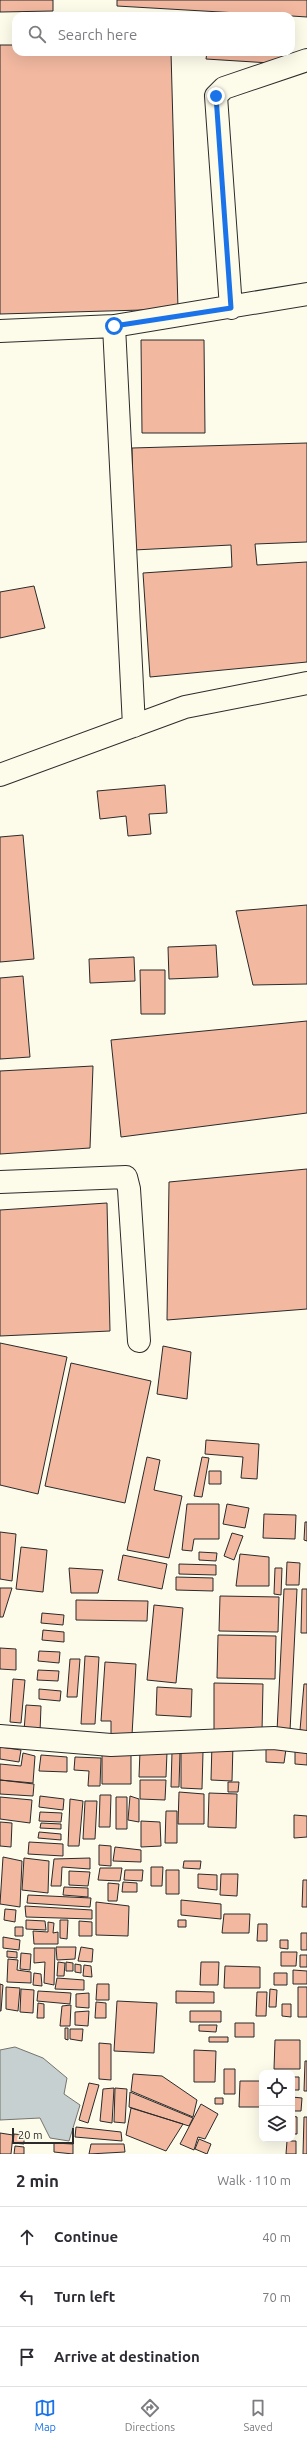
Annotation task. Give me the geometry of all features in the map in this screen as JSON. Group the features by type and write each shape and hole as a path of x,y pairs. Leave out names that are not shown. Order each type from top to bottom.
{"street":[{"path":"231,308 216,96 224,88 307,60"},
{"path":"0,331 114,326 231,308 307,294"},
{"path":"114,326 134,726"},
{"path":"0,775 185,707 307,683"},
{"path":"0,1182 126,1177 129,1190 139,1341"},
{"path":"0,1736 111,1745 274,1738 307,1742"}],"shaded area":[{"path":"15,2047 43,2058 67,2078 64,2094 80,2105 69,2141 50,2138 40,2118 0,2120 0,2050"}],"building":[{"path":"0,0 53,0 53,11 0,12"},
{"path":"117,0 307,0 307,17 295,16 295,12 221,12 117,6"},
{"path":"0,45 12,45 12,56 171,56 178,309 0,314"},
{"path":"206,56 287,56 286,64 206,59"},
{"path":"141,340 204,340 205,433 142,433"},
{"path":"307,443 307,542 255,544 257,565 307,562 307,662 150,677 143,573 232,567 231,545 134,550 132,448"},
{"path":"34,586 45,628 0,638 0,592"},
{"path":"165,785 167,813 149,814 151,834 128,836 126,816 100,819 97,791"},
{"path":"23,835 34,959 0,962 0,837"},
{"path":"307,905 307,984 253,985 236,911"},
{"path":"216,945 218,977 169,979 168,947"},
{"path":"134,957 135,981 90,983 89,959"},
{"path":"140,970 165,970 165,1014 141,1014"},
{"path":"23,976 30,1057 0,1059 0,978"},
{"path":"307,1021 307,1113 121,1137 111,1040"},
{"path":"93,1066 90,1148 0,1154 0,1071"},
{"path":"307,1169 307,1309 167,1320 169,1182"},
{"path":"107,1203 110,1331 0,1336 0,1210"},
{"path":"0,1343 67,1357 38,1494 0,1485"},
{"path":"163,1346 191,1352 187,1399 157,1394"},
{"path":"71,1363 151,1381 125,1503 45,1486"},
{"path":"206,1440 259,1444 257,1479 241,1478 243,1457 205,1454"},
{"path":"147,1457 160,1460 154,1490 182,1496 169,1558 127,1550"},
{"path":"202,1457 209,1458 202,1497 194,1496"},
{"path":"209,1471 221,1471 221,1484 209,1484"},
{"path":"187,1504 219,1504 219,1539 194,1539 192,1551 182,1550"},
{"path":"227,1504 249,1508 245,1528 223,1524"},
{"path":"264,1514 296,1515 295,1539 263,1538"},
{"path":"305,1522 307,1522 307,1541 304,1540"},
{"path":"0,1532 16,1534 12,1581 0,1579"},
{"path":"232,1533 243,1536 234,1560 224,1556"},
{"path":"21,1547 47,1550 43,1592 16,1589"},
{"path":"199,1552 217,1553 216,1561 199,1560"},
{"path":"240,1554 269,1557 269,1586 236,1586"},
{"path":"123,1555 167,1564 162,1589 118,1580"},
{"path":"287,1562 300,1563 299,1585 286,1585"},
{"path":"179,1564 216,1565 216,1575 179,1574"},
{"path":"69,1568 103,1570 98,1593 71,1593"},
{"path":"275,1568 282,1568 281,1595 274,1594"},
{"path":"176,1577 213,1578 213,1591 176,1590"},
{"path":"0,1588 12,1588 3,1617 0,1617"},
{"path":"284,1589 297,1589 290,1731 277,1731"},
{"path":"302,1589 307,1589 307,1633 301,1633"},
{"path":"220,1596 279,1597 278,1632 219,1631"},
{"path":"76,1600 148,1601 147,1621 76,1620"},
{"path":"154,1605 183,1608 176,1683 147,1680"},
{"path":"42,1613 64,1615 63,1625 41,1623"},
{"path":"43,1630 64,1632 64,1642 42,1640"},
{"path":"218,1635 276,1636 275,1679 217,1678"},
{"path":"0,1648 16,1649 16,1670 0,1669"},
{"path":"39,1651 60,1652 59,1663 38,1661"},
{"path":"85,1656 99,1657 95,1724 81,1724"},
{"path":"70,1659 80,1659 77,1697 67,1697"},
{"path":"105,1662 136,1664 132,1735 111,1736 111,1721 101,1721"},
{"path":"38,1670 59,1671 58,1681 37,1680"},
{"path":"13,1679 25,1680 21,1723 10,1722"},
{"path":"214,1683 263,1684 262,1731 214,1732"},
{"path":"304,1684 307,1684 307,1731 300,1730"},
{"path":"157,1687 192,1689 191,1717 156,1715"},
{"path":"39,1689 61,1691 60,1701 39,1699"},
{"path":"26,1705 41,1706 40,1732 24,1731"},
{"path":"212,1743 233,1744 232,1781 211,1780"},
{"path":"295,1745 307,1746 307,1765 295,1764"},
{"path":"0,1747 21,1750 19,1762 0,1759"},
{"path":"266,1747 286,1749 284,1763 266,1762"},
{"path":"102,1749 131,1750 131,1784 102,1784"},
{"path":"140,1751 167,1752 166,1777 139,1777"},
{"path":"172,1752 180,1752 179,1787 171,1787"},
{"path":"181,1752 203,1752 202,1789 181,1788"},
{"path":"23,1753 35,1756 33,1783 0,1780 0,1764 21,1766"},
{"path":"41,1755 67,1757 67,1772 39,1771"},
{"path":"75,1757 101,1758 100,1786 88,1786 89,1771 74,1770"},
{"path":"0,1780 34,1784 33,1796 0,1794"},
{"path":"140,1780 166,1780 165,1800 140,1799"},
{"path":"228,1782 239,1782 238,1792 228,1792"},
{"path":"179,1792 204,1794 204,1824 178,1824"},
{"path":"209,1793 237,1794 236,1828 208,1827"},
{"path":"100,1795 111,1795 110,1827 99,1827"},
{"path":"40,1796 64,1799 63,1810 39,1807"},
{"path":"130,1796 139,1799 139,1822 128,1820"},
{"path":"0,1797 32,1800 30,1823 0,1819"},
{"path":"116,1797 127,1797 127,1829 116,1829"},
{"path":"70,1799 83,1801 79,1846 68,1846"},
{"path":"85,1801 97,1801 95,1839 83,1839"},
{"path":"166,1811 177,1811 177,1843 165,1843"},
{"path":"40,1812 62,1813 61,1822 39,1821"},
{"path":"294,1815 307,1816 307,1837 294,1838"},
{"path":"141,1821 160,1822 161,1846 141,1847"},
{"path":"0,1822 12,1823 11,1847 0,1846"},
{"path":"41,1823 61,1824 61,1829 40,1828"},
{"path":"39,1832 61,1834 61,1840 38,1838"},
{"path":"29,1842 63,1844 63,1856 28,1854"},
{"path":"99,1845 111,1846 111,1866 99,1865"},
{"path":"115,1847 141,1850 141,1862 113,1861"},
{"path":"3,1857 22,1861 20,1907 0,1904"},
{"path":"24,1858 49,1861 48,1893 22,1890"},
{"path":"90,1858 90,1869 62,1867 61,1886 51,1886 54,1859"},
{"path":"184,1861 201,1861 200,1869 183,1868"},
{"path":"151,1867 163,1867 162,1886 151,1886"},
{"path":"100,1868 122,1868 120,1881 98,1880"},
{"path":"125,1870 143,1870 142,1881 124,1880"},
{"path":"166,1870 179,1870 179,1894 166,1894"},
{"path":"69,1871 90,1872 88,1886 69,1885"},
{"path":"198,1874 217,1875 217,1890 198,1888"},
{"path":"221,1874 238,1874 237,1896 220,1895"},
{"path":"303,1880 307,1880 307,1907 302,1907"},
{"path":"123,1882 137,1883 137,1892 122,1892"},
{"path":"108,1883 119,1884 117,1901 108,1901"},
{"path":"64,1887 88,1888 88,1897 63,1895"},
{"path":"28,1895 91,1898 90,1907 27,1903"},
{"path":"181,1900 221,1904 221,1919 181,1915"},
{"path":"96,1902 129,1906 128,1936 96,1935"},
{"path":"25,1906 92,1910 92,1919 26,1917"},
{"path":"5,1909 16,1910 15,1922 4,1920"},
{"path":"224,1914 250,1914 249,1933 222,1933"},
{"path":"26,1920 45,1921 46,1930 26,1929"},
{"path":"60,1920 68,1920 67,1939 60,1938"},
{"path":"178,1920 186,1920 186,1927 178,1927"},
{"path":"79,1921 92,1922 92,1936 79,1936"},
{"path":"48,1922 54,1923 53,1933 58,1932 58,1944 34,1944 33,1931 48,1932"},
{"path":"258,1924 267,1924 267,1941 257,1941"},
{"path":"15,1927 23,1927 23,1936 15,1936"},
{"path":"301,1933 307,1933 307,1950 301,1950"},
{"path":"3,1937 20,1940 19,1950 3,1948"},
{"path":"280,1940 288,1940 288,1949 280,1948"},
{"path":"56,1947 76,1947 75,1959 57,1960"},
{"path":"81,1947 93,1949 92,1962 78,1961"},
{"path":"34,1948 55,1948 54,1985 44,1983 45,1962 34,1963"},
{"path":"7,1951 17,1952 17,1958 7,1957"},
{"path":"281,1952 297,1952 296,1966 281,1966"},
{"path":"21,1953 31,1954 30,1970 20,1969"},
{"path":"300,1955 307,1955 307,1967 300,1967"},
{"path":"8,1959 18,1960 17,1970 31,1972 31,1983 7,1982"},
{"path":"58,1962 65,1963 64,1976 57,1976"},
{"path":"66,1962 73,1963 73,1971 66,1971"},
{"path":"201,1962 219,1962 218,1985 200,1985"},
{"path":"75,1964 81,1965 81,1973 75,1972"},
{"path":"84,1965 91,1966 92,1977 83,1976"},
{"path":"225,1966 260,1967 260,1988 224,1988"},
{"path":"293,1970 307,1971 307,1984 293,1984"},
{"path":"34,1973 41,1974 42,1986 33,1985"},
{"path":"274,1973 287,1973 287,1985 274,1985"},
{"path":"57,1978 84,1980 84,1990 55,1989"},
{"path":"0,1984 3,1985 1,2011 0,2011"},
{"path":"97,1984 109,1984 109,2000 96,2000"},
{"path":"6,1987 20,1988 18,2011 6,2009"},
{"path":"298,1987 307,1987 307,2017 298,2017"},
{"path":"21,1989 34,1990 33,2013 20,2012"},
{"path":"270,1989 277,1990 276,2007 269,2007"},
{"path":"38,1991 71,1993 70,2004 37,2001"},
{"path":"176,1991 214,1992 214,2003 176,2003"},
{"path":"257,1992 267,1992 266,2016 256,2016"},
{"path":"89,1993 89,2008 76,2007 76,1994"},
{"path":"117,2001 157,2003 154,2053 114,2051"},
{"path":"96,2002 106,2003 106,2018 95,2018"},
{"path":"38,2003 44,2004 44,2018 37,2018"},
{"path":"282,2004 291,2004 291,2017 282,2016"},
{"path":"71,2005 70,2026 60,2026 62,2006"},
{"path":"89,2011 88,2026 75,2025 75,2012"},
{"path":"190,2011 221,2011 221,2022 190,2022"},
{"path":"235,2023 254,2023 254,2037 235,2037"},
{"path":"199,2025 217,2025 216,2032 199,2031"},
{"path":"65,2028 68,2028 68,2040 65,2039"},
{"path":"70,2029 83,2029 82,2041 70,2039"},
{"path":"209,2037 228,2037 228,2042 209,2042"},
{"path":"275,2040 300,2040 300,2069 274,2069"},
{"path":"99,2043 111,2044 111,2080 99,2079"},
{"path":"194,2050 216,2051 215,2082 194,2082"},
{"path":"305,2061 307,2061 307,2091 304,2091"},
{"path":"224,2069 235,2069 235,2094 224,2094"},
{"path":"133,2074 162,2076 197,2100 193,2117 131,2091"},
{"path":"295,2077 299,2077 299,2090 295,2090"},
{"path":"240,2081 259,2081 259,2107 239,2107"},
{"path":"89,2083 99,2085 88,2123 79,2120"},
{"path":"114,2088 112,2123 100,2121 103,2089"},
{"path":"115,2088 127,2089 125,2123 114,2122"},
{"path":"130,2092 193,2118 189,2126 129,2107"},
{"path":"295,2097 302,2098 301,2111 295,2111"},
{"path":"215,2098 223,2098 223,2104 215,2104"},
{"path":"201,2104 218,2114 205,2139 198,2137 194,2150 180,2144"},
{"path":"131,2108 183,2124 166,2151 126,2135"},
{"path":"295,2117 297,2117 297,2134 295,2134"},
{"path":"304,2117 307,2117 307,2154 303,2154"},
{"path":"76,2127 121,2132 122,2141 75,2137"},
{"path":"0,2133 13,2135 11,2154 0,2154"},
{"path":"14,2134 24,2135 24,2144 13,2143"},
{"path":"199,2139 211,2144 207,2154 195,2149"},
{"path":"296,2141 296,2154 286,2154 287,2142"},
{"path":"54,2143 73,2144 73,2154 54,2152"},
{"path":"91,2144 124,2144 125,2152 89,2154"},
{"path":"15,2146 24,2147 24,2154 14,2154"}],"route":[{"path":"114,326 231,308 215,111 216,96"}]}
